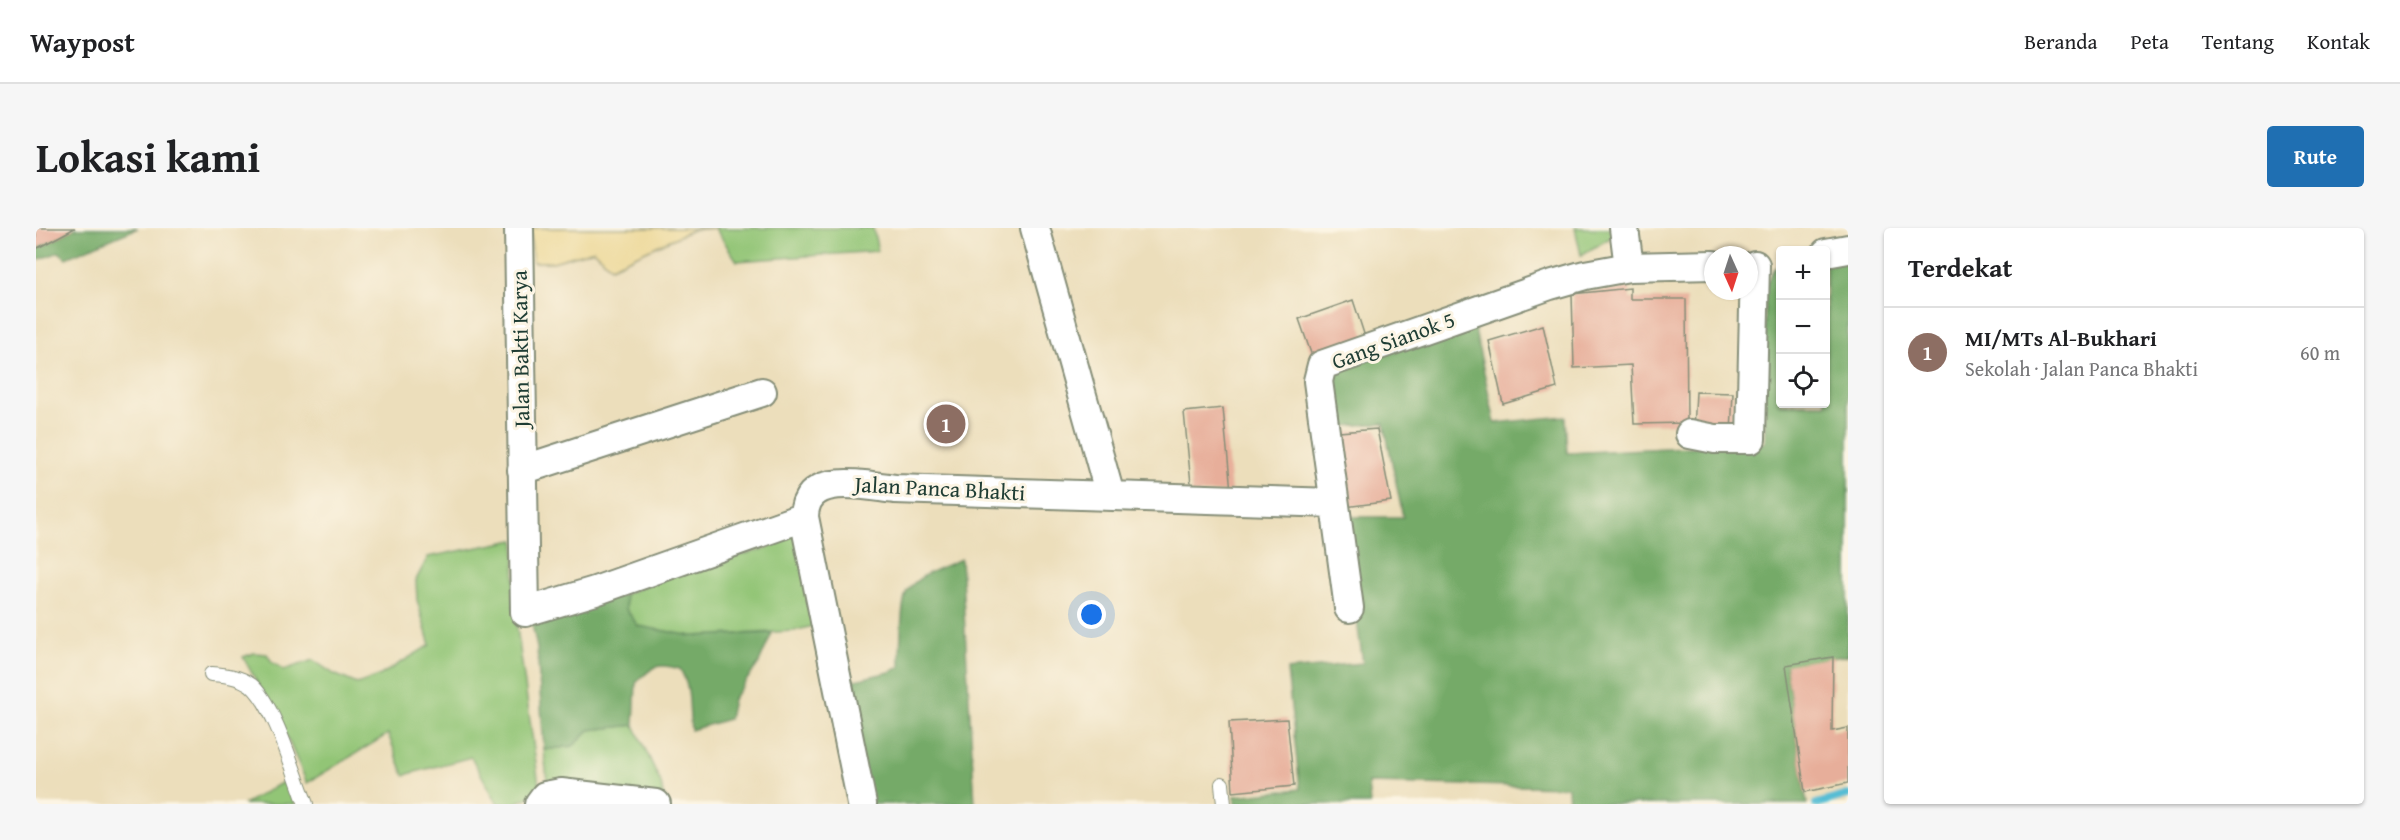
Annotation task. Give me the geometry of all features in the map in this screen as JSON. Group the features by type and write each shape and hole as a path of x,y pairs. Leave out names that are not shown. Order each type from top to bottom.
{"street":[{"name":"Jalan Bakti Karya","path":"519,228 525,612 595,591 804,517"},
{"path":"1035,228 1110,495 1218,501 1334,503 1349,608"},
{"path":"1624,228 1629,267"},
{"path":"1830,252 1848,249"},
{"path":"1690,434 1715,439 1751,439 1762,263"},
{"name":"Gang Sianok 5","path":"1334,503 1318,381 1322,365 1586,274 1629,267 1704,265"},
{"path":"522,470 762,392"},
{"name":"Jalan Panca Bhakti","path":"804,517 807,501 814,492 838,483 895,489 1110,495"},
{"path":"804,517 862,804"},
{"path":"539,804 545,796 561,793 656,804"}],"lane":[{"path":"211,674 239,679 251,686 258,694 274,720 306,804"},
{"path":"1222,784 1224,804"}],"green space":[{"path":"75,228 138,228 66,258 59,252 36,261 36,249"},
{"path":"715,228 873,228 878,251 737,261"},
{"path":"1575,228 1616,228 1617,234 1581,255"},
{"path":"1848,256 1848,655 1786,666 1807,804 1569,804 1568,787 1368,783 1370,804 1235,804 1235,796 1300,789 1287,670 1363,663 1342,517 1403,517 1384,423 1333,427 1325,374 1473,321 1495,423 1565,416 1567,453 1765,443 1765,286 1776,268 1776,408 1830,408 1830,259"},
{"path":"795,531 817,625 794,631 692,636 638,626 626,609 625,594 708,562 755,552 778,544"},
{"path":"515,540 514,606 540,792 514,804 498,804 471,757 404,775 388,734 307,783 286,735 243,657 254,653 267,654 272,662 284,670 313,660 334,674 357,684 379,676 430,645 417,600 416,580 428,557"},
{"path":"961,559 975,804 868,804 846,682 890,672 900,667 902,615 907,591 924,576"},
{"path":"625,594 626,609 638,626 692,636 772,633 759,663 733,699 729,719 691,730 688,691 684,676 680,669 660,666 651,669 636,683 634,725 589,730 573,746 544,750 537,648 532,624"},
{"path":"634,725 661,783 664,800 548,790 544,750 573,746 589,730"},
{"path":"285,781 295,804 244,804"}],"sand":[{"path":"530,228 715,228 692,230 611,267 594,250 553,262 533,262"}],"building":[{"path":"36,228 75,228 36,249"},
{"path":"1630,288 1630,299 1686,299 1687,423 1634,424 1631,365 1574,368 1572,294"},
{"path":"1353,300 1367,343 1313,359 1299,319"},
{"path":"1543,325 1557,388 1503,404 1489,341"},
{"path":"1696,392 1733,393 1731,432 1694,430"},
{"path":"1223,408 1231,491 1192,494 1184,412"},
{"path":"1377,429 1391,501 1345,507 1339,432"},
{"path":"1833,657 1832,731 1848,728 1848,783 1805,792 1786,665"},
{"path":"1287,719 1294,786 1233,792 1229,722"}],"waterway":[{"path":"1816,804 1848,795"}],"place":[{"name":"MI/MTs Al-Bukhari","path":"946,424"}]}
